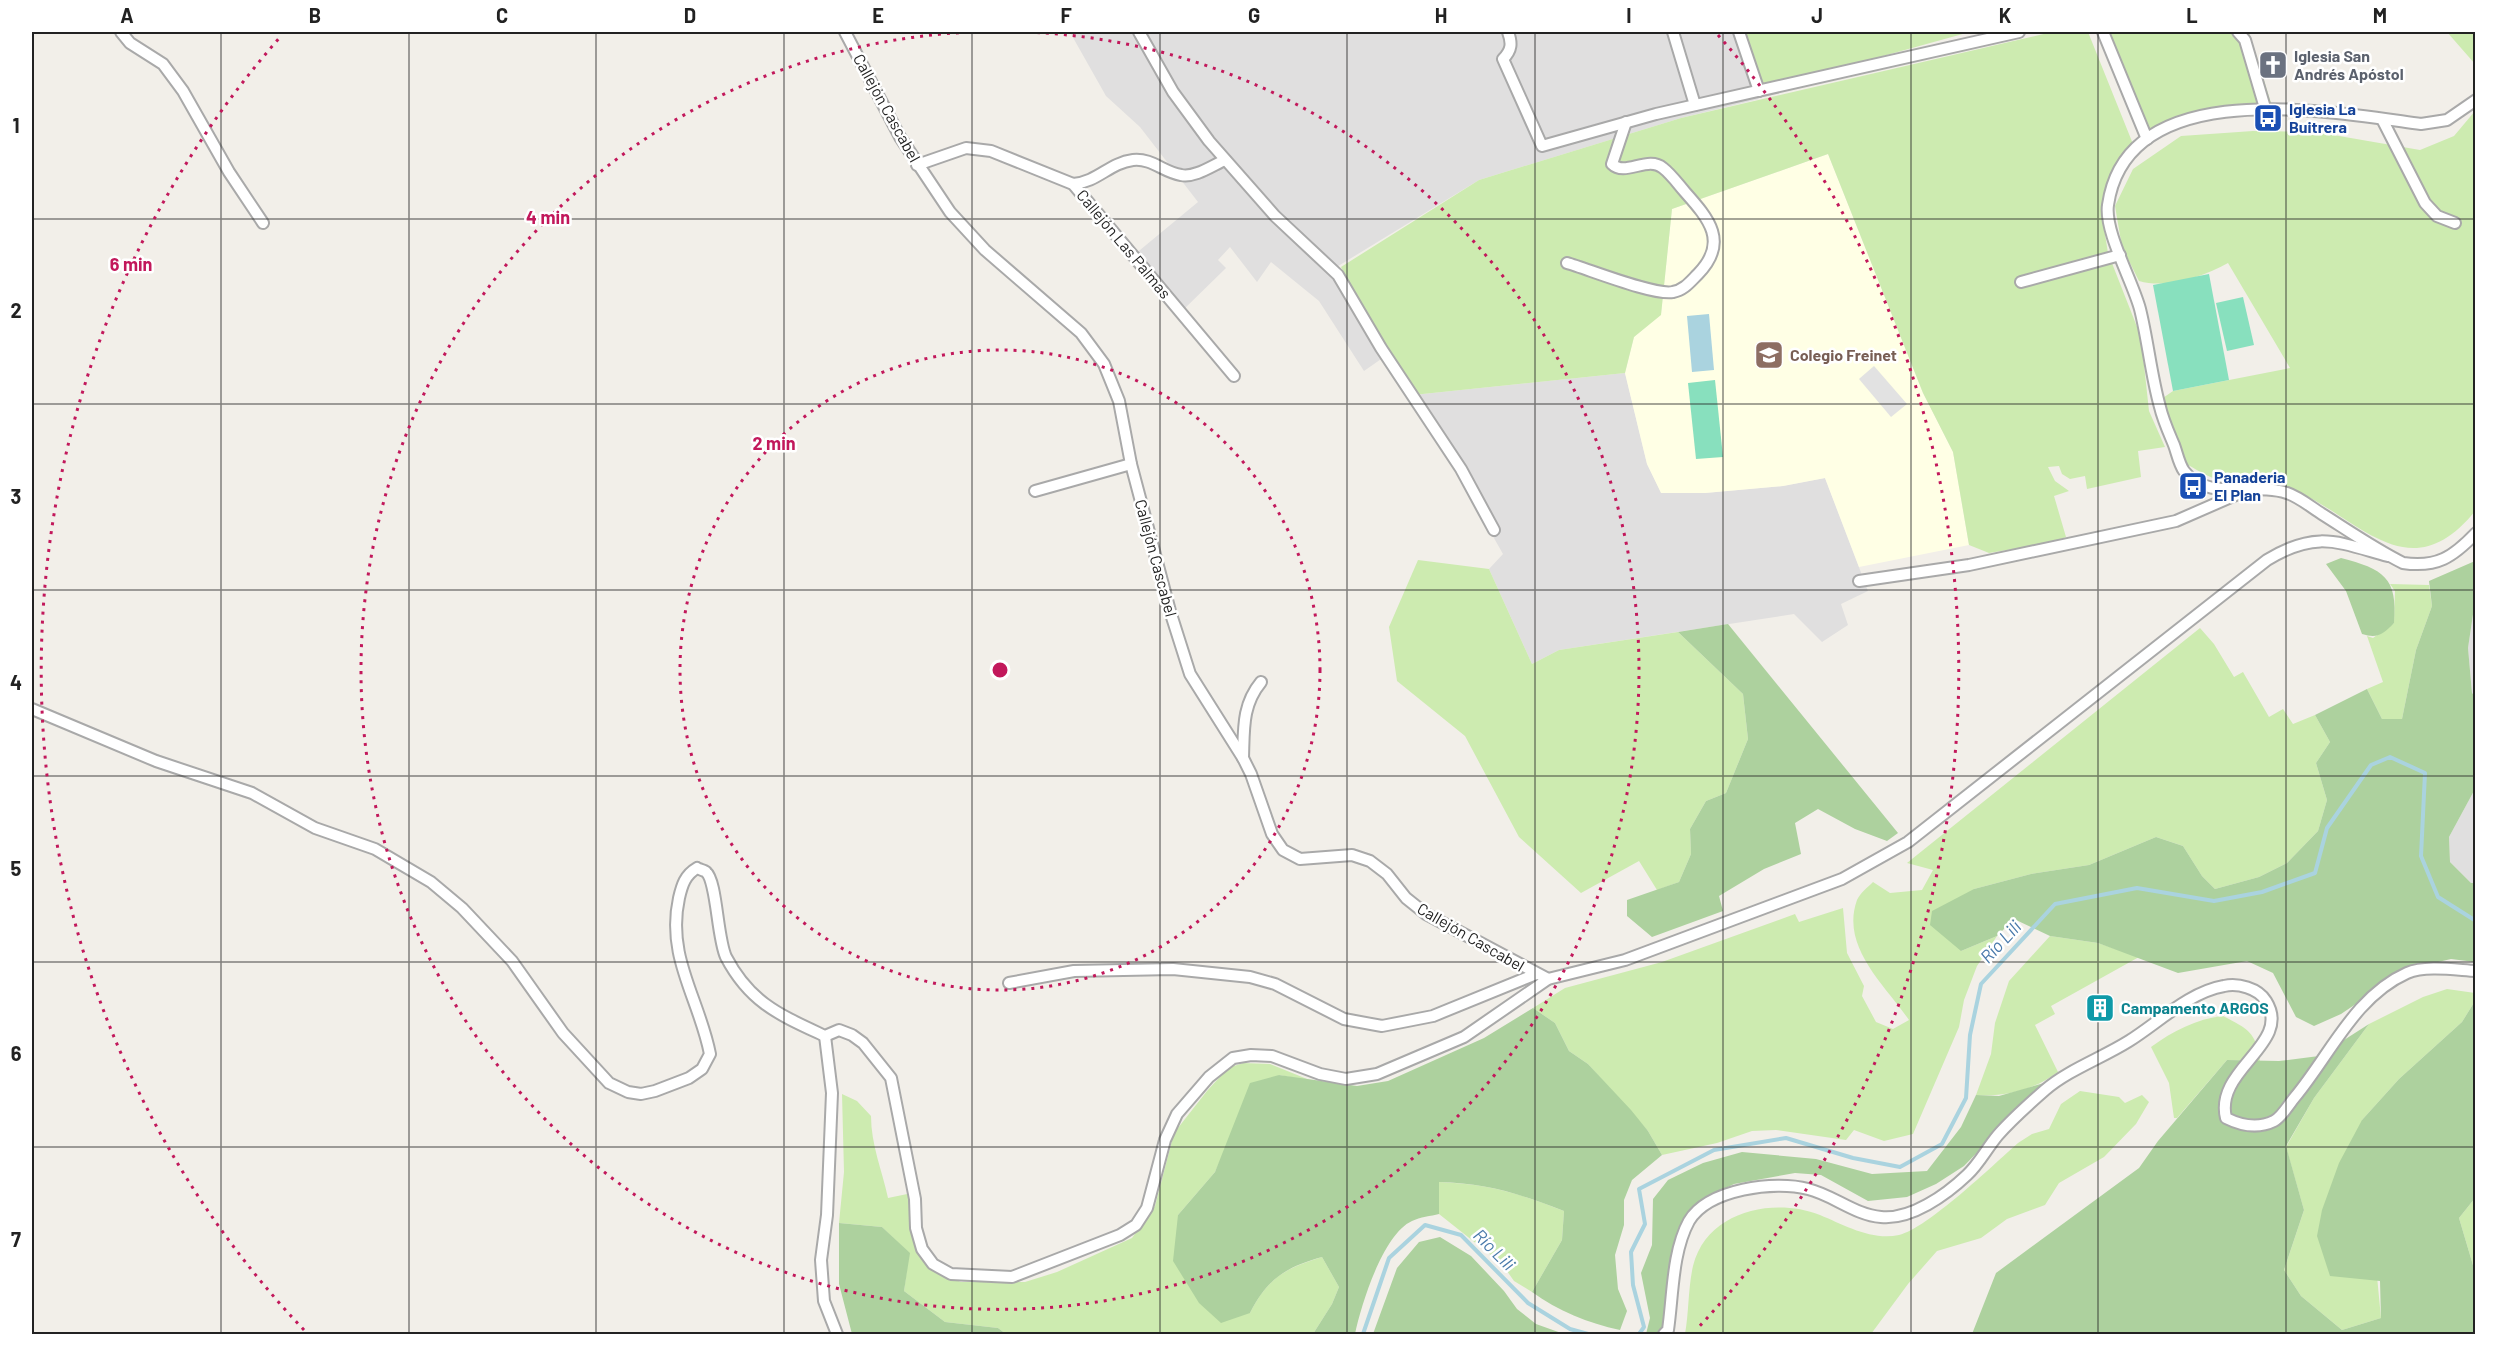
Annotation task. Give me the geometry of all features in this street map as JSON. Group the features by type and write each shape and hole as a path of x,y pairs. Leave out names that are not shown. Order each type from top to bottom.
{"street":[{"path":"122,32 130,43 163,64 183,91 263,223"},
{"name":"Callejón Cascabel","path":"845,32 900,137 950,212 985,250 1081,333 1104,364 1119,401 1131,464 1162,559 1190,674 1243,758 1272,834 1283,850 1300,859 1352,855 1370,861 1387,874 1406,898 1426,914 1548,979"},
{"path":"1139,32 1188,115 1275,216 1338,275 1381,348 1461,469 1494,530"},
{"path":"1508,32 1511,42 1510,52 1503,59 1542,146 1695,105 2019,32"},
{"path":"1673,32 1695,105"},
{"path":"1739,32 1759,91"},
{"path":"2103,32 2147,139"},
{"path":"2238,32 2245,40 2265,108"},
{"path":"2474,536 2443,560 2433,564 2403,563 2288,494 2266,488 2213,488 2197,482 2183,470 2160,407 2139,307 2120,255 2108,207 2114,182 2127,160 2147,139 2171,126 2199,116 2265,108 2421,124 2447,120 2475,100"},
{"path":"2382,119 2425,203 2437,216 2455,223"},
{"path":"1567,262 1648,289 1671,293 1686,287 1707,264 1713,247 1713,229 1704,214 1664,168 1652,162 1620,168 1612,164 1626,122"},
{"name":"Callejón Las Palmas","path":"917,165 966,148 991,151 1073,184 1234,376"},
{"path":"1073,184 1088,183 1117,164 1133,160 1152,161 1182,176 1196,174 1225,160"},
{"path":"2020,282 2120,255"},
{"path":"1035,491 1131,464"},
{"path":"1859,581 1969,565 2176,521 2250,489"},
{"path":"825,1036 838,1030 852,1035 863,1043 891,1078 907,1150 915,1199 916,1228 922,1249 933,1264 951,1274 1012,1277 1120,1235 1136,1226 1146,1208 1165,1140 1177,1114 1209,1077 1233,1058 1251,1055 1272,1056 1320,1074 1346,1079 1377,1074 1464,1037 1548,979 1625,960 1842,879 1908,842 2258,567 2289,547 2311,540 2335,542 2388,556"},
{"path":"1243,758 1246,708 1251,695 1261,682"},
{"path":"32,709 156,761 252,793 315,828 375,849 431,882 462,908 512,961 563,1033 592,1068 609,1083 628,1092 641,1094 689,1078 702,1069 710,1053 704,1025 685,980 676,948 676,915 682,887 688,873 697,868 706,872 712,881 718,934 725,955 737,976 756,1000 825,1036"},
{"path":"1009,983 1074,971 1173,969 1250,977 1275,984 1344,1019 1382,1026 1433,1016 1536,974"},
{"path":"1665,1335 1671,1312 1680,1246 1689,1220 1710,1202 1733,1191 1772,1185 1808,1189 1856,1210 1882,1218 1911,1212 1941,1196 1967,1175 1999,1134 2047,1088 2129,1041 2201,993 2225,985 2246,986 2265,999 2273,1018 2269,1036 2233,1079 2225,1093 2223,1107 2226,1118 2237,1124 2259,1126 2276,1121 2319,1068 2351,1018 2381,987 2409,972 2475,972"},
{"path":"825,1036 832,1094 827,1215 821,1260 824,1301 837,1335"}],"shaded area":[{"path":"1076,32 1736,32 1759,99 1681,118 1479,180 1330,271 1384,357 1364,371 1319,301 1271,262 1257,282 1230,247 1218,260 1226,268 1181,312 1134,255 1198,202 1140,127 1106,96 1071,34"},
{"name":"Colegio Freinet","path":"1828,154 1923,393 1953,452 1969,545 1859,567 1825,478 1783,486 1705,493 1661,493 1647,464 1625,373 1634,337 1661,314 1672,209"},
{"path":"1874,366 1907,404 1891,417 1859,379"},
{"path":"1625,373 1647,464 1661,492 1705,493 1783,486 1825,478 1868,591 1841,604 1848,625 1822,642 1794,614 1559,650 1532,664 1489,569 1503,554 1413,395"},
{"path":"2475,601 2475,696 2472,693 2468,648"},
{"path":"2475,789 2475,883 2471,883 2450,862 2449,837"}],"green space":[{"path":"1736,32 1970,32 1756,91"},
{"path":"2052,32 2088,32 2133,144 2113,173 2101,209 2108,253 2141,337 2149,411 2165,447 2138,451 2141,477 2087,489 2085,476 2070,479 2062,474 2059,466 2048,467 2055,481 2069,491 2054,496 2066,537 2050,543 1989,553 1969,545 1953,452 1923,393 1828,154 1672,209 1661,315 1634,337 1625,373 1413,395 1341,267 1479,180 1681,118"},
{"path":"2110,32 2249,32 2272,106 2218,109 2184,114 2150,131"},
{"path":"2447,32 2475,32 2475,64"},
{"path":"2475,111 2476,510 2451,535 2427,546 2404,547 2382,540 2311,498 2285,486 2216,479 2183,462 2160,400 2173,391 2290,368 2228,263 2207,273 2173,283 2139,281 2122,247 2115,206 2133,169 2181,136 2253,131 2316,132 2420,150 2454,136"},
{"path":"2209,274 2229,380 2173,391 2153,285"},
{"path":"2243,297 2254,345 2227,351 2216,303"},
{"path":"1715,380 1723,457 1696,459 1688,383"},
{"path":"2341,558 2368,566 2385,577 2390,585 2395,607 2394,623 2387,630 2372,636 2362,634 2346,591 2326,564"},
{"path":"1418,560 1489,569 1532,664 1559,650 1678,632 1743,694 1748,739 1726,793 1706,801 1690,829 1691,854 1679,882 1657,890 1639,861 1581,893 1519,837 1465,736 1397,681 1389,627"},
{"path":"2475,561 2475,601 2468,648 2472,693 2475,696 2475,789 2449,837 2450,862 2471,883 2475,883 2475,962 2451,959 2408,969 2341,1014 2314,1026 2296,1017 2273,973 2247,961 2178,973 2098,943 2050,936 2014,919 1997,936 1961,951 1930,925 1932,911 1974,889 2031,874 2089,865 2156,837 2183,846 2202,876 2215,889 2259,877 2287,863 2318,831 2327,800 2316,763 2330,742 2315,715 2367,689 2382,719 2402,719 2416,650 2432,606 2429,581"},
{"path":"2390,584 2429,585 2432,606 2416,650 2402,719 2382,719 2367,689 2383,682 2367,636 2373,638 2394,623 2395,591"},
{"path":"1728,624 1898,833 1887,841 1855,829 1818,809 1795,823 1801,854 1764,869 1719,896 1723,911 1652,937 1627,916 1627,900 1679,882 1691,854 1690,829 1706,801 1726,793 1748,739 1743,694 1678,632"},
{"path":"2200,628 2214,644 2234,677 2243,672 2269,717 2283,709 2293,724 2315,715 2330,742 2316,763 2327,800 2318,831 2287,863 2259,877 2215,889 2202,876 2183,846 2156,837 2089,865 2031,874 1974,889 1961,951 1997,936 1977,966 1964,1000 1959,1027 1913,1134 1884,1141 1854,1130 1846,1140 1776,1130 1752,1131 1717,1143 1662,1155 1648,1131 1588,1064 1569,1051 1555,1023 1533,1008 1565,988 1662,962 1795,914 1799,922 1843,908 1847,953 1864,986 1862,996 1876,1022 1893,1029 1909,1020 1868,965 1860,950 1853,917 1860,895 1873,882 1890,893 1922,890 1933,870 1907,863"},
{"path":"2050,936 2098,943 2139,957 2051,1006 2055,1014 2035,1025 2058,1072 2019,1091 1998,1095 1976,1095 1991,1054 1995,1023 2009,981"},
{"path":"2447,989 2475,993 2475,1001 2462,1022 2399,1079 2362,1120 2381,1318 2342,1330 2301,1296 2284,1270 2304,1210 2286,1147 2314,1098 2369,1024 2423,997"},
{"path":"2475,1001 2475,1198 2459,1218 2475,1272 2475,1334 1972,1334 1996,1273 2139,1168 2158,1141 2227,1060 2279,1061 2319,1056 2369,1024 2314,1098 2286,1146 2304,1210 2284,1270 2301,1296 2342,1330 2381,1318 2380,1281 2330,1276 2317,1236 2322,1210 2339,1163 2362,1120 2399,1079 2462,1022"},
{"path":"1533,1008 1555,1023 1569,1051 1588,1064 1631,1110 1648,1131 1662,1155 1632,1180 1624,1200 1624,1225 1615,1255 1618,1289 1627,1311 1620,1330 1574,1315 1532,1292 1562,1240 1564,1211 1503,1190 1456,1183 1439,1182 1439,1214 1412,1221 1401,1228 1392,1240 1368,1289 1355,1334 1313,1334 1332,1304 1339,1287 1322,1257 1298,1265 1279,1276 1263,1291 1250,1313 1221,1323 1199,1303 1173,1261 1178,1215 1215,1172 1250,1083 1279,1075 1357,1086 1388,1081 1484,1038"},
{"path":"2223,1016 2249,1032 2256,1044 2260,1061 2227,1060 2177,1118 2174,1118 2169,1083 2151,1047 2185,1027"},
{"path":"1243,1063 1270,1064 1312,1081 1279,1075 1224,1152 1215,1172 1178,1215 1250,1313 1263,1291 1279,1276 1298,1265 1322,1257 1339,1287 1332,1304 1313,1334 1006,1334 998,1328 945,1322 904,1291 909,1253 882,1227 839,1223 844,1172 842,1094 857,1101 871,1116 875,1147 888,1198 912,1193 916,1245 946,1276 961,1282 1025,1282 1057,1272 1132,1238 1155,1206 1174,1133 1228,1068"},
{"path":"2044,1083 1964,1166 1936,1184 1907,1197 1868,1201 1821,1175 1795,1173 1734,1184 1708,1197 1680,1247 1665,1324 1658,1334 1646,1334 1650,1318 1641,1273 1652,1245 1653,1199 1668,1180 1703,1163 1742,1152 1816,1159 1872,1174 1927,1171 1961,1127 1976,1095 1999,1096"},
{"path":"2080,1091 2119,1097 2125,1103 2142,1095 2149,1102 2136,1124 2104,1157 2059,1183 2045,1205 2007,1219 1981,1238 1937,1251 1908,1284 1871,1334 1685,1334 1693,1266 1701,1247 1712,1232 1727,1221 1744,1213 1782,1208 1820,1215 1868,1234 1899,1235 1911,1230 1943,1209 2018,1143 2032,1134 2049,1129 2061,1104"},
{"path":"1439,1182 1503,1190 1564,1211 1562,1240 1532,1292 1514,1281 1502,1264 1439,1214"},
{"path":"2475,1198 2475,1272 2459,1218"},
{"path":"839,1223 882,1227 910,1253 904,1291 945,1322 998,1328 1006,1334 852,1334 839,1284"},
{"path":"1440,1237 1471,1256 1504,1291 1517,1309 1536,1324 1564,1334 1373,1334 1397,1268 1419,1242"}],"water":[{"path":"1709,314 1714,370 1692,372 1687,316"}],"waterway":[{"name":"Río Lili","path":"1639,1334 1644,1327 1633,1285 1631,1252 1645,1224 1639,1189 1714,1150 1786,1138 1853,1158 1900,1167 1942,1144 1966,1098 1970,1035 1981,984 2055,904 2137,888 2214,901 2262,892 2315,873 2327,828 2371,765 2390,757 2425,773 2421,856 2438,897 2476,921"},
{"name":"Río Lili","path":"1363,1334 1389,1258 1425,1225 1461,1235 1528,1303 1570,1329 1588,1334"}],"place":[{"name":"Iglesia San Andrés Apóstol","path":"2273,65"},
{"name":"Iglesia La Buitrera","path":"2268,118"},
{"name":"Colegio Freinet","path":"1769,355"},
{"name":"Panaderia El Plan","path":"2193,486"},
{"name":"Campamento ARGOS","path":"2100,1008"}]}
